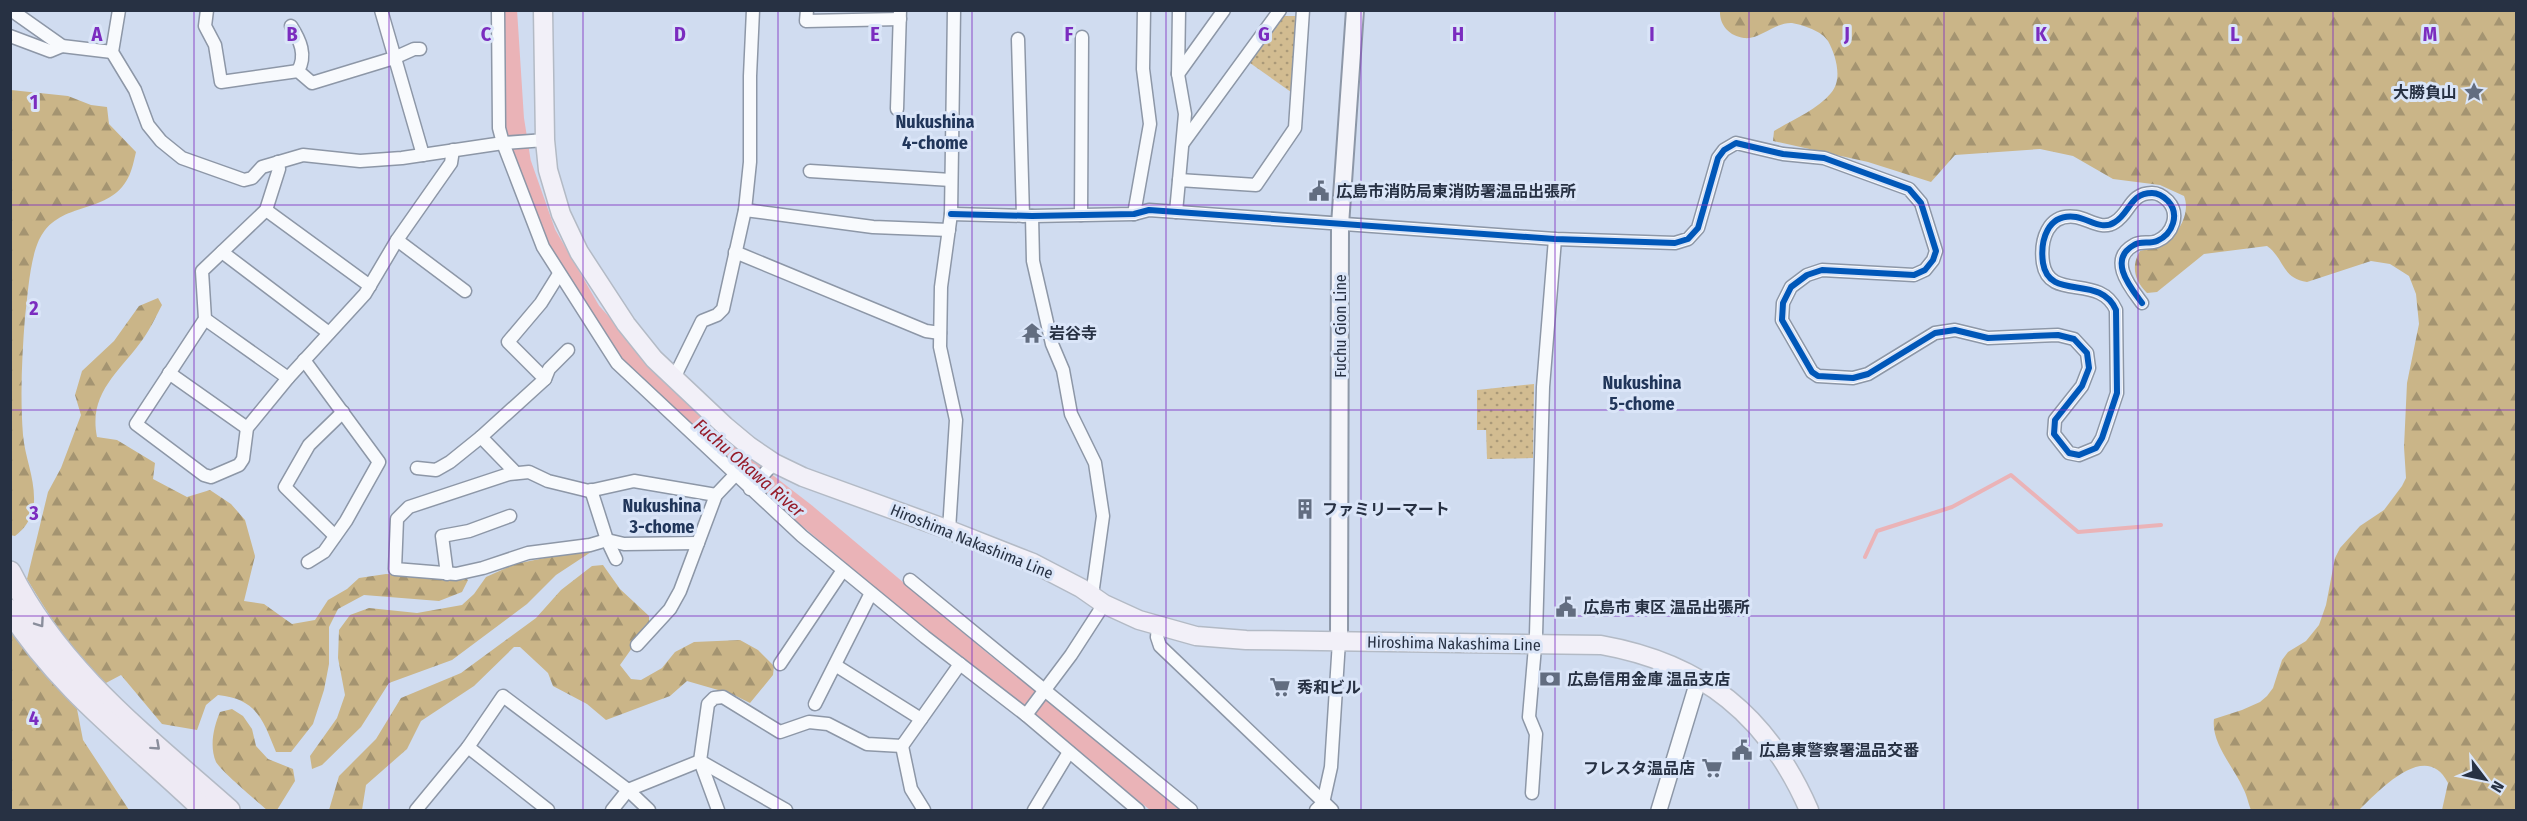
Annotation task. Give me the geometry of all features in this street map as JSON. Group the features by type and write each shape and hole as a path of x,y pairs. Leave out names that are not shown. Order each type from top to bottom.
{"highway":[{"path":"10,572 51,638 91,684 107,713 229,810"},
{"path":"10,610 38,651 107,713 204,810"}],"main road":[{"name":"Hiroshima Nakashima Line","path":"543,10 545,140 548,170 558,203 579,252 626,324 654,359 749,446 774,463 803,477 950,530 1033,563 1104,604 1158,627 1220,639 1601,645 1626,649 1658,659 1699,678 1738,706 1772,743 1795,779 1809,810"},
{"name":"Fuchu Gion Line","path":"1339,641 1340,225 1355,10"}],"street":[{"path":"11,10 62,46 112,52"},
{"path":"119,10 112,52 135,90 148,125 161,141 183,158 244,180 252,178 262,167 303,155 360,161 545,140"},
{"path":"207,10 205,26 215,45 221,82 298,70 303,62 300,41 291,26"},
{"path":"381,10 423,155"},
{"path":"498,10 499,128 503,143 543,248 617,363 802,536 1026,715 1138,810"},
{"path":"674,378 702,321 717,315 723,309 745,210 750,162 753,10"},
{"path":"807,10 806,21 900,15 897,109"},
{"path":"950,530 956,420 940,347 940,333 941,287 951,214 954,10"},
{"path":"1134,214 1150,124 1143,69 1144,10"},
{"path":"1176,213 1185,114 1178,74 1179,10"},
{"path":"1178,74 1224,10"},
{"path":"1182,145 1280,10"},
{"path":"1179,180 1256,185 1295,128 1303,10"},
{"path":"10,36 50,51 62,46"},
{"path":"1081,215 1082,38"},
{"path":"1018,39 1027,216 1033,261 1052,344 1063,370 1071,414 1095,463 1103,516 1093,588 1088,593"},
{"path":"298,70 312,83 394,58 414,49 420,49"},
{"path":"951,214 1027,216 1134,214 1149,210 1555,239 1675,243 1688,238 1698,228 1718,158 1724,150 1736,143 1783,154 1824,158 1909,189 1921,203 1936,251 1933,260 1925,270 1914,275 1822,270 1807,276 1791,288 1784,303 1782,320 1812,372 1818,376 1853,378 1868,374 1935,333 1955,330 1988,338 2058,335 2074,339 2087,353 2089,368 2082,386 2055,420 2054,434 2069,453 2079,455 2096,448 2102,438 2117,393 2116,310 2112,299 2100,292 2053,283 2046,276 2043,262 2044,234 2050,223 2062,218 2076,217 2106,225 2116,222 2130,202 2142,194 2156,193 2167,199 2174,209 2175,218 2170,230 2156,241 2134,244 2125,254 2122,267 2124,279 2142,303"},
{"path":"278,162 279,169 266,210 202,271 205,319 136,424 204,475 211,477 239,465 243,459 247,428 370,286 397,240 451,163 453,150"},
{"path":"810,171 951,180"},
{"path":"266,210 370,286"},
{"path":"745,210 873,227 949,230"},
{"path":"1532,793 1536,734 1529,717 1536,644 1543,387 1555,239"},
{"path":"397,240 465,291"},
{"path":"222,252 329,333"},
{"path":"735,252 927,331 940,333"},
{"path":"545,379 508,342 541,303 560,274"},
{"path":"205,319 288,378"},
{"path":"417,468 436,470 481,437 545,379 549,369 568,350"},
{"path":"304,360 379,462 324,552 308,562"},
{"path":"169,373 247,428"},
{"path":"335,536 285,487 309,445 343,412"},
{"path":"481,437 516,473"},
{"path":"750,489 774,463"},
{"path":"699,543 624,544 607,540 590,545 528,553 483,568 456,574 396,568 397,519 409,507 516,473 529,472 548,481 591,490 634,481 716,495"},
{"path":"637,645 669,609 681,591 716,495 735,475"},
{"path":"591,490 607,540 616,559"},
{"path":"447,574 442,536 470,531 510,516"},
{"path":"780,664 843,570"},
{"path":"910,579 1191,810"},
{"path":"815,704 871,593"},
{"path":"1026,715 1071,655 1104,604"},
{"path":"1158,627 1157,637 1161,646 1324,808"},
{"path":"1324,808 1331,767 1339,641"},
{"path":"924,810 911,789 902,746 960,664"},
{"path":"836,665 921,719"},
{"path":"1659,810 1699,678"},
{"path":"416,810 468,747 503,696 628,790 649,810"},
{"path":"718,810 700,761 708,704 714,698 723,698 780,732 809,722 828,724 867,744 902,746"},
{"path":"468,747 548,810"},
{"path":"1034,810 1068,752"},
{"path":"612,810 628,790 700,761"},
{"path":"700,761 786,810"}],"green space":[{"path":"1720,10 2516,11 2516,810 2442,810 2448,783 2439,771 2428,766 2415,767 2403,773 2359,810 2251,810 2244,791 2219,746 2214,728 2214,719 2242,710 2260,702 2267,696 2273,688 2282,660 2288,652 2306,641 2319,625 2326,605 2335,558 2340,548 2360,526 2384,510 2406,478 2404,447 2407,383 2419,324 2416,294 2409,276 2390,264 2371,261 2307,282 2292,277 2267,246 2204,254 2157,292 2147,293 2135,273 2135,262 2140,251 2161,246 2174,236 2182,223 2186,209 2184,196 2160,185 2113,179 2073,156 2040,149 1955,155 1931,182 1868,162 1773,141 1774,131 1819,105 1835,88 1837,67 1831,47 1825,37 1817,31 1792,23 1780,25 1750,38 1739,37 1723,25"},
{"path":"11,90 68,96 91,105 107,107 109,124 136,152 129,175 120,189 99,203 63,216 52,223 43,233 35,250 30,273 22,361 23,435 34,502 28,521 15,536 10,535"},
{"path":"158,298 162,305 148,331 102,395 95,421 97,437 117,440 155,463 153,479 187,497 210,490 231,504 245,520 255,556 244,601 264,604 292,624 315,620 328,600 347,589 359,578 386,574 464,577 468,580 462,592 439,601 364,595 338,609 329,627 329,664 324,690 313,724 291,752 276,752 257,713 242,701 231,697 218,695 206,705 197,730 162,724 121,675 104,684 62,634 27,579 48,492 61,468 81,415 75,395 82,371 114,341 139,306"},
{"path":"589,549 591,552 556,575 527,604 452,660 389,683 361,727 322,765 312,769 310,756 337,718 345,695 338,658 339,630 350,615 369,608 417,613 462,605 474,594 486,577 515,564"},
{"path":"603,565 620,589 649,616 649,624 620,665 631,679 641,680 662,668 675,652 694,642 740,640 758,650 774,666 773,675 750,703 732,694 687,681 670,696 606,720 587,704 553,686 548,673 520,647 514,647 474,686 421,721 407,749 366,785 362,810 329,810 339,776 376,739 401,698 461,673 536,618 561,590 592,566"},
{"path":"11,629 48,678 77,709 83,740 129,810 11,810"},
{"path":"232,709 243,716 252,729 256,746 268,759 293,769 295,781 277,810 267,810 216,762 213,736 216,723 220,712"}],"shaded area":[{"path":"1282,16 1296,16 1291,92 1250,63"},
{"path":"1534,384 1533,458 1487,459 1486,430 1477,430 1477,390"}],"waterway":[{"name":"Fuchu Okawa River","path":"506,10 513,119 520,163 545,234 590,312 661,391 738,462 805,514 982,663 1168,810"},
{"path":"1865,557 1877,531 1952,507 2011,475 2078,532 2161,525"}],"cycle path":[{"path":"951,214 1032,216 1134,214 1149,210 1555,239 1675,243 1688,239 1698,228 1718,158 1724,150 1736,143 1783,154 1824,158 1909,189 1921,203 1936,251 1933,260 1925,270 1914,275 1822,270 1807,275 1791,287 1783,303 1782,320 1812,372 1818,376 1853,378 1868,374 1935,333 1955,330 1988,338 2058,335 2074,339 2087,353 2089,368 2082,386 2055,420 2054,434 2069,453 2079,455 2096,448 2102,438 2117,393 2116,310 2109,299 2099,293 2055,282 2047,275 2042,255 2044,238 2052,224 2066,217 2076,217 2100,225 2110,224 2120,218 2139,196 2154,193 2161,195 2172,206 2174,212 2171,229 2157,241 2134,245 2126,251 2122,258 2124,274 2142,303"}],"place":[{"name":"大勝負山","path":"2474,92"},
{"name":"広島市消防局東消防署温品出張所","path":"1319,191"},
{"name":"岩谷寺","path":"1032,333"},
{"name":"ファミリーマート","path":"1305,509"},
{"name":"広島市 東区 温品出張所","path":"1566,607"},
{"name":"広島信用金庫 温品支店","path":"1550,679"},
{"name":"秀和ビル","path":"1280,687"},
{"name":"広島東警察署温品交番","path":"1742,750"},
{"name":"フレスタ温品店","path":"1712,768"}],"district":[{"name":"Nukushina 4-chome","path":"935,132"},
{"name":"Nukushina 5-chome","path":"1642,394"},
{"name":"Nukushina 3-chome","path":"662,516"}]}
